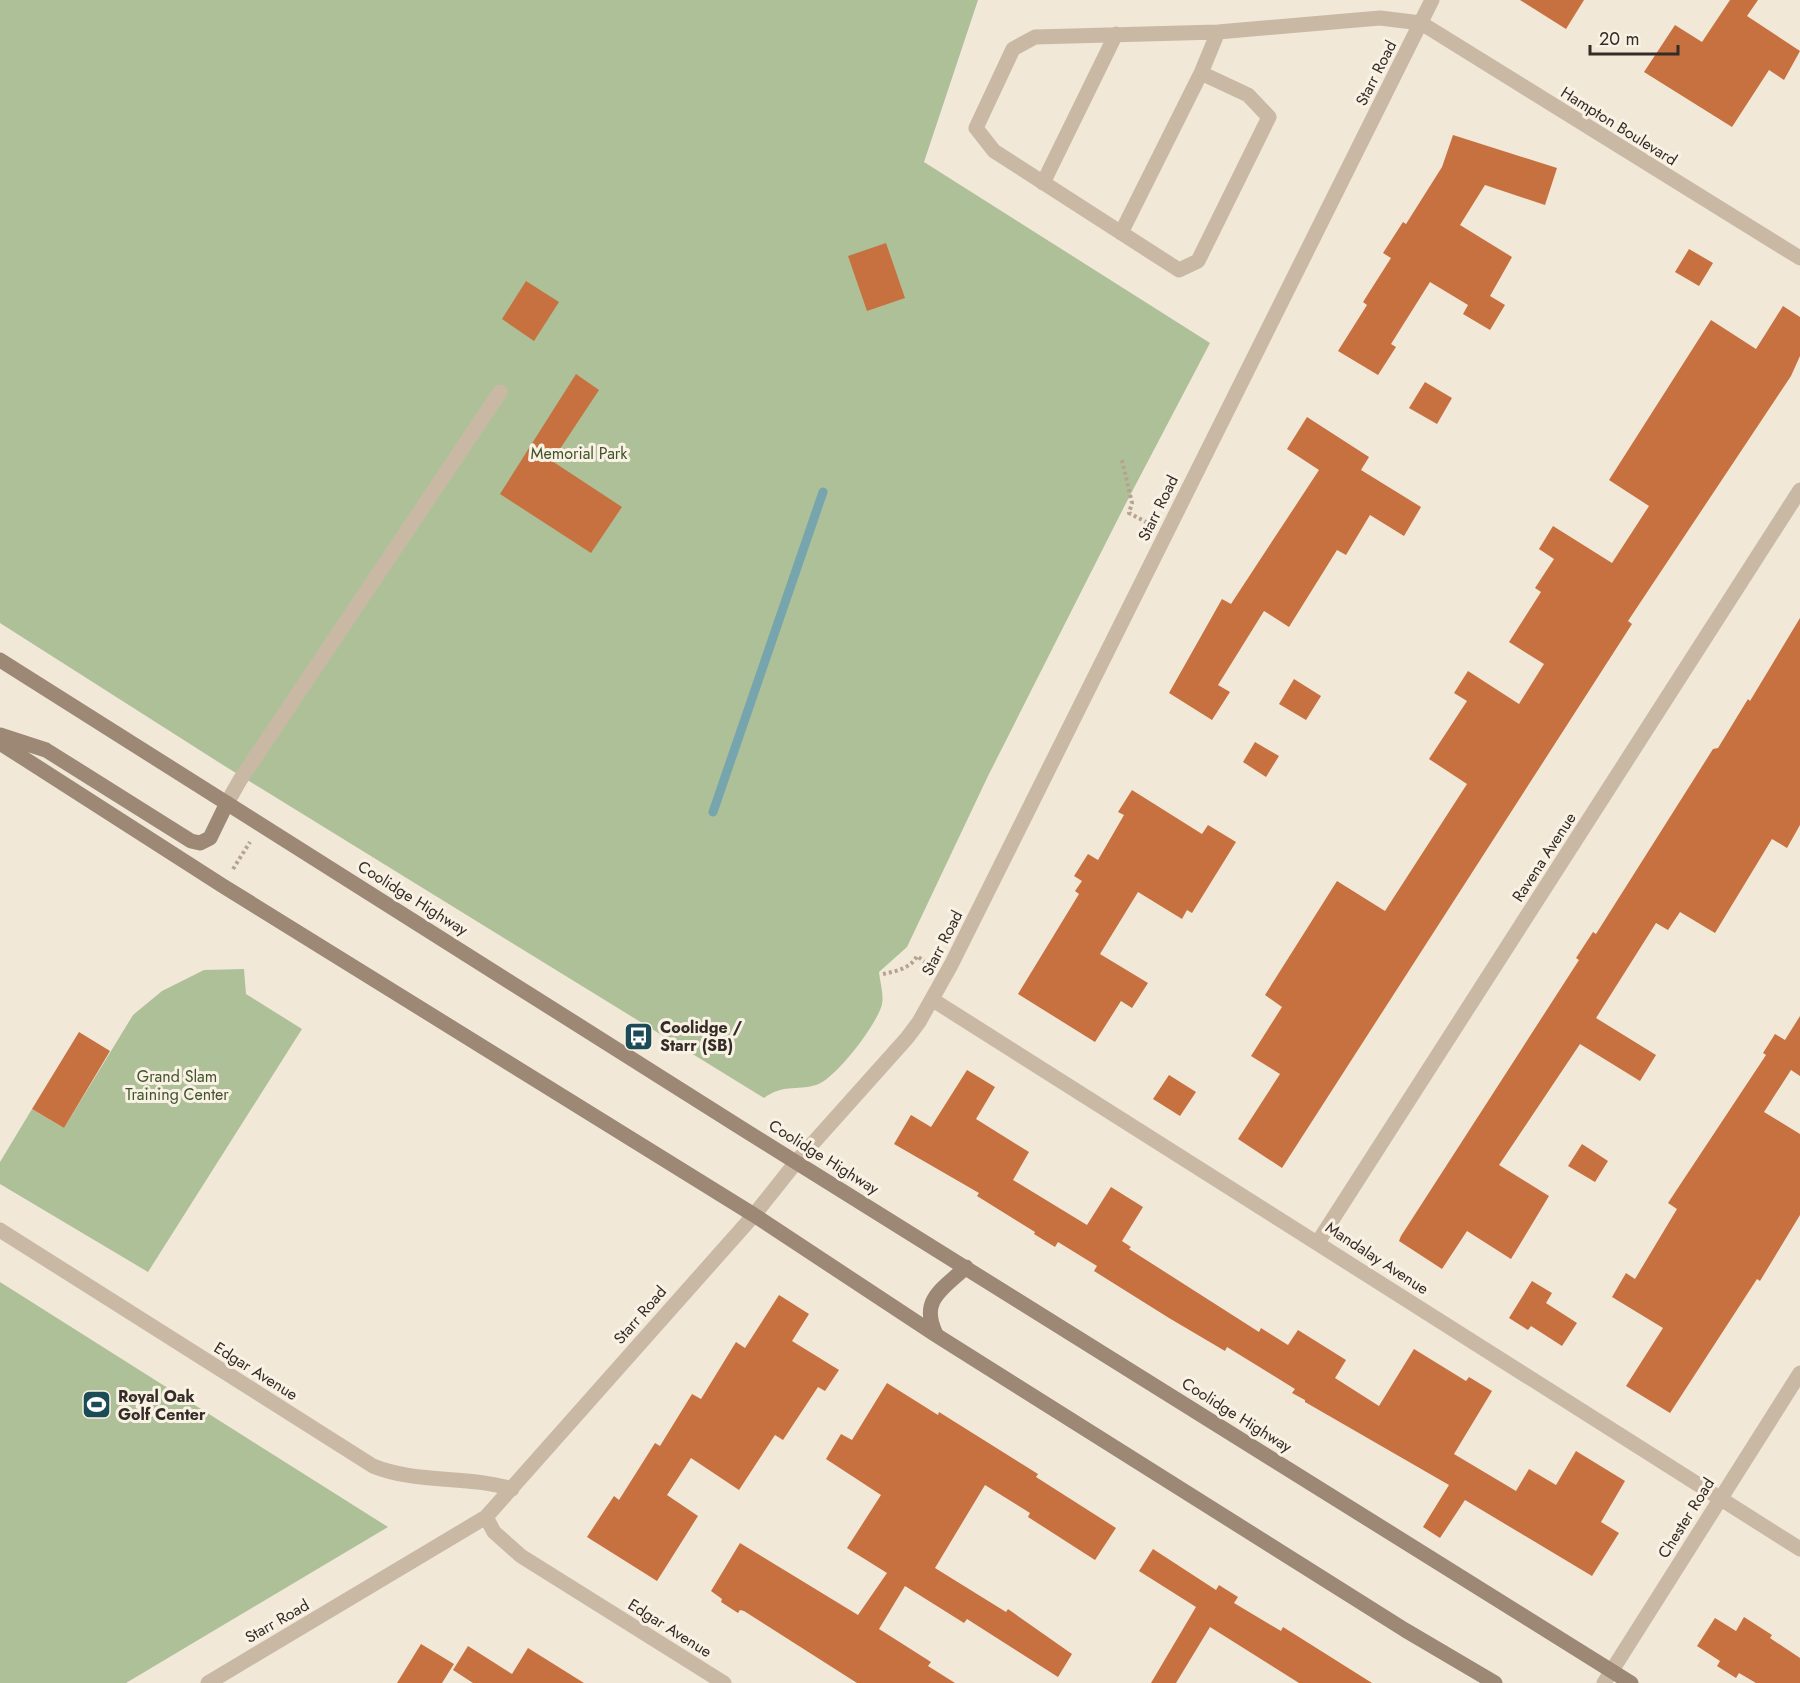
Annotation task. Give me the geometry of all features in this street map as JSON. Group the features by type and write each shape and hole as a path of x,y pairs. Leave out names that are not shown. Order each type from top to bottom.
{"main road":[{"name":"Coolidge Highway","path":"0,660 966,1266 1608,1677 1631,1683"},
{"path":"0,671 29,678"},
{"path":"0,735 46,750 191,841 200,843 210,838 227,803"},
{"path":"0,743 223,886 754,1215 936,1335 1405,1630 1495,1683"},
{"path":"936,1335 928,1319 931,1303 966,1266"}],"street":[{"name":"Starr Road","path":"208,1683 486,1517 754,1215 797,1161 907,1038 933,999 1432,0"},
{"path":"1201,73 1248,95 1269,117 1198,261 1179,270 994,151 976,128 1013,49 1035,37 1218,32 1380,18 1421,23"},
{"name":"Hampton Boulevard","path":"1421,23 1800,258"},
{"path":"1121,232 1201,73 1218,32"},
{"path":"1043,183 1116,34"},
{"path":"227,803 500,392"},
{"name":"Ravena Avenue","path":"1318,1242 1800,490"},
{"name":"Mandalay Avenue","path":"933,999 1800,1549"},
{"name":"Edgar Avenue","path":"0,1230 363,1460 385,1471 488,1482 512,1489"},
{"name":"Chester Road","path":"1608,1677 1800,1372"},
{"name":"Edgar Avenue","path":"486,1517 494,1532 521,1556 724,1683"}],"path":[{"path":"1122,460 1132,503 1129,513 1166,533"},
{"path":"231,872 252,840"},
{"path":"883,974 902,970 913,963 916,956 945,975"}],"green space":[{"name":"Memorial Park","path":"0,0 978,0 924,162 1210,343 988,776 907,947 879,972 883,997 879,1013 855,1050 824,1081 809,1087 777,1091 764,1098 223,765 0,623"},
{"name":"Grand Slam Training Center","path":"244,969 246,994 302,1029 148,1272 0,1184 0,1162 32,1109 64,1128 133,1015 162,991 204,970"},
{"name":"Royal Oak Golf Center","path":"0,1282 388,1527 126,1683 0,1683"}],"building":[{"path":"1520,0 1584,0 1566,29"},
{"path":"1730,0 1758,0 1747,16 1800,51 1784,80 1769,70 1732,127 1644,72 1675,25 1702,42"},
{"path":"1453,135 1557,168 1545,205 1485,185 1460,225 1512,257 1490,296 1505,305 1490,330 1463,314 1468,305 1430,282 1391,344 1396,347 1378,375 1338,351 1367,305 1363,302 1391,258 1383,253 1403,222 1406,224 1442,167"},
{"path":"886,243 905,298 867,311 848,256"},
{"path":"1689,249 1713,263 1699,286 1675,272"},
{"path":"526,281 559,302 534,341 502,319"},
{"path":"1783,306 1800,317 1800,356 1791,376 1628,621 1632,624 1282,1168 1238,1139 1280,1074 1251,1056 1282,1007 1265,995 1337,881 1385,911 1467,784 1429,759 1467,701 1454,693 1468,671 1519,704 1544,664 1509,642 1541,592 1535,588 1554,559 1539,549 1553,526 1612,563 1649,506 1609,480 1711,320 1756,349"},
{"path":"576,374 599,390 552,461 622,507 591,553 500,494"},
{"path":"1425,382 1452,398 1437,424 1409,408"},
{"path":"1307,417 1369,457 1361,470 1421,507 1404,536 1370,515 1346,555 1337,550 1289,627 1264,611 1218,685 1230,692 1212,720 1169,693 1222,599 1231,604 1319,470 1287,449"},
{"path":"1800,618 1800,825 1787,848 1772,839 1715,933 1680,912 1668,930 1656,923 1596,1018 1656,1055 1640,1081 1580,1044 1499,1165 1549,1196 1511,1259 1467,1231 1442,1269 1399,1241 1401,1236 1579,960 1576,958 1593,932 1596,934 1713,749 1718,748 1748,699 1750,701"},
{"path":"1294,679 1321,696 1306,720 1279,704"},
{"path":"1255,742 1279,756 1266,777 1243,762"},
{"path":"1132,790 1202,834 1208,825 1236,842 1192,913 1187,910 1182,919 1138,892 1100,954 1148,983 1132,1008 1121,1001 1095,1042 1018,994 1079,894 1075,891 1082,881 1074,876 1088,854 1098,860 1124,815 1118,812"},
{"path":"1800,1016 1800,1076 1791,1070 1764,1112 1800,1134 1800,1215 1760,1281 1757,1279 1670,1413 1626,1386 1663,1328 1612,1297 1626,1273 1635,1279 1677,1209 1668,1203 1766,1055 1763,1053 1775,1034 1785,1040"},
{"path":"79,1032 110,1051 64,1128 32,1109"},
{"path":"967,1070 995,1087 976,1119 1029,1152 1013,1180 1087,1225 1111,1187 1143,1207 1122,1241 1131,1247 1129,1249 1259,1332 1261,1328 1288,1345 1298,1330 1346,1360 1335,1378 1379,1406 1414,1349 1466,1381 1469,1377 1492,1391 1454,1454 1516,1491 1529,1469 1556,1485 1576,1451 1625,1481 1601,1522 1619,1533 1592,1576 1465,1500 1440,1538 1423,1527 1449,1485 1305,1402 1292,1393 1295,1389 1227,1347 1225,1351 1169,1318 1094,1271 1097,1266 1058,1242 1055,1247 977,1196 979,1193 894,1144 911,1115 931,1127"},
{"path":"1169,1075 1196,1092 1180,1116 1153,1099"},
{"path":"1582,1144 1608,1161 1595,1182 1568,1166"},
{"path":"1532,1281 1552,1293 1546,1303 1577,1323 1562,1346 1531,1326 1528,1330 1509,1318"},
{"path":"779,1295 809,1314 792,1341 839,1370 825,1391 818,1387 783,1440 775,1435 739,1490 691,1458 667,1495 698,1516 657,1581 587,1537 614,1496 619,1500 655,1443 660,1446 692,1394 701,1399 736,1342 745,1348"},
{"path":"887,1383 938,1415 939,1412 1038,1474 1036,1477 1116,1528 1095,1560 1028,1517 1030,1513 985,1485 935,1568 1006,1612 1008,1609 1072,1654 1058,1677 967,1619 964,1623 905,1586 879,1629 931,1662 928,1666 955,1683 857,1683 744,1611 740,1610 738,1613 721,1602 722,1599 711,1591 740,1543 858,1615 887,1573 847,1548 881,1495 826,1459 841,1434 852,1440"},
{"path":"1153,1549 1216,1590 1219,1585 1238,1597 1234,1603 1281,1631 1283,1627 1372,1683 1299,1683 1210,1627 1176,1683 1151,1683 1196,1607 1139,1571"},
{"path":"1744,1617 1772,1635 1770,1638 1800,1658 1800,1683 1756,1683 1739,1673 1736,1678 1717,1666 1720,1661 1697,1646 1715,1618 1736,1631"},
{"path":"421,1644 454,1664 442,1683 397,1683"},
{"path":"468,1646 512,1674 528,1648 584,1683 473,1683 453,1670"}],"waterway":[{"path":"713,812 823,492"}],"place":[{"name":"Coolidge / Starr (SB)","path":"639,1036"},
{"name":"Royal Oak Golf Center","path":"97,1405"}]}
